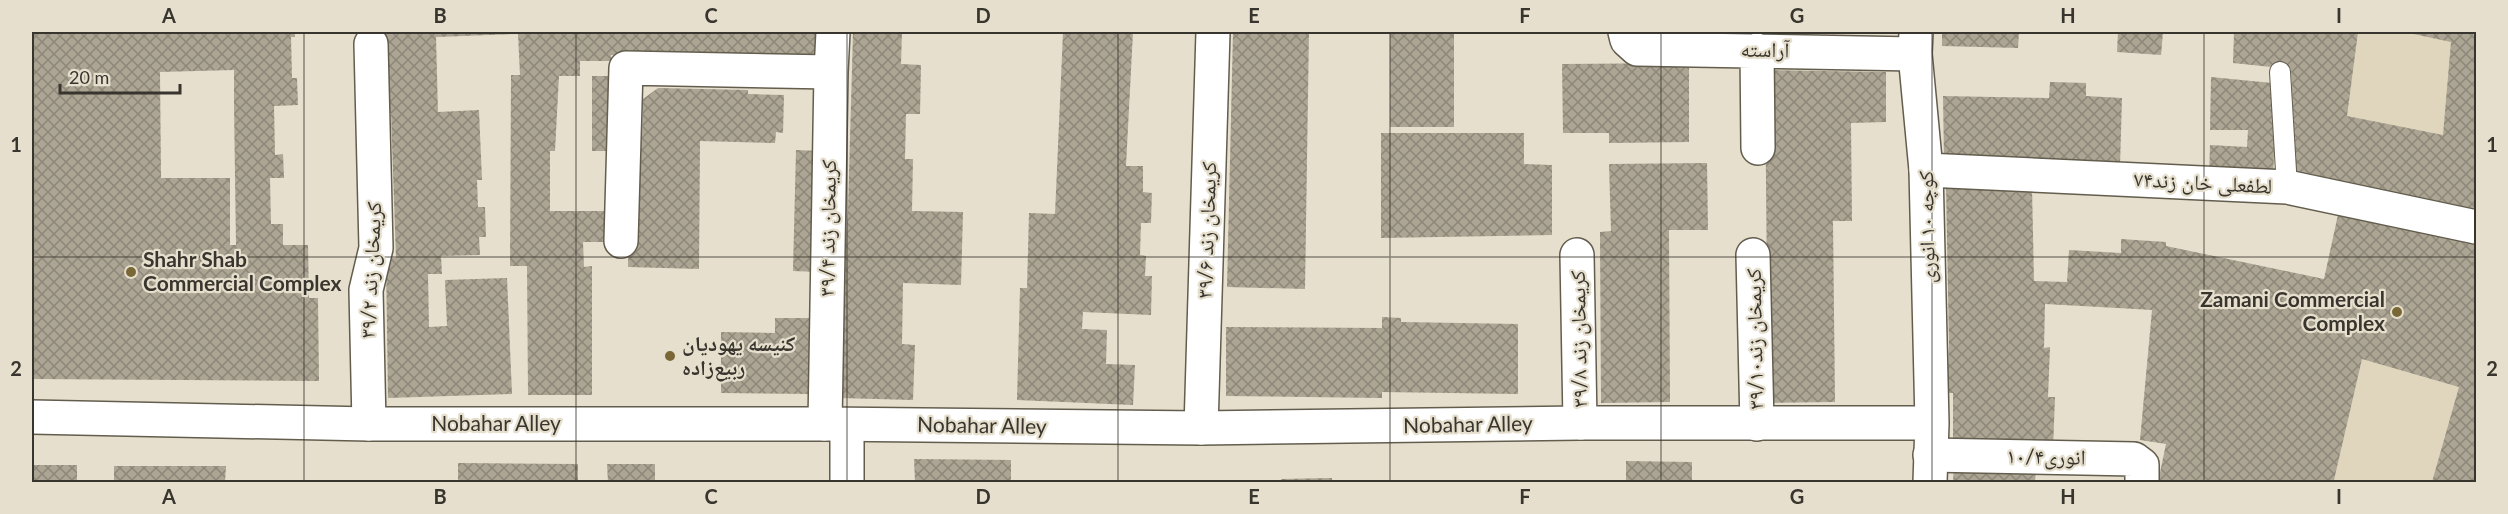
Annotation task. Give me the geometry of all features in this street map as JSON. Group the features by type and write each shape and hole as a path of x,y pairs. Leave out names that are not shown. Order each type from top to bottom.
{"street":[{"name":"کریمخان زند ۳۹/۴","path":"833,32 831,72 836,425 847,483"},
{"name":"کریمخان زند ۳۹/۶","path":"1201,428 1213,32"},
{"name":"آراسته","path":"1625,32 1626,40 1638,48 1756,50 1915,43"},
{"name":"کوچه ۱۰ انوری","path":"1915,43 1926,170 1931,454"},
{"name":"کریمخان زند ۳۹/۲","path":"369,424 366,290 376,248 371,44"},
{"path":"1756,50 1758,148"},
{"path":"621,241 626,68 831,72"},
{"name":"لطفعلی خان زند۷۴","path":"1926,170 2287,187 2476,227"},
{"name":"کریمخان زند ۳۹/۸","path":"1577,255 1580,423"},
{"name":"کریمخان زند۳۹/۱۰","path":"1753,255 1757,424"},
{"name":"Nobahar Alley","path":"32,417 369,424 1201,428 1580,423 1757,424 1931,454"},
{"name":"انوری۱۰/۴","path":"1931,454 2134,459 2142,465 2142,483"}],"lane":[{"path":"2280,72 2287,187"}],"shaded area":[{"path":"2289,32 2476,32 2476,482 2262,482 2291,339 2311,344 2339,210 2296,176"}],"building":[{"path":"32,32 295,32 295,37 291,37 292,78 297,78 298,105 274,106 275,155 283,154 284,178 270,178 271,224 283,224 283,245 308,245 309,298 318,298 319,381 32,379","holes":["234,70 236,245 230,245 230,178 161,178 160,72"]},
{"path":"377,32 820,32 819,59 611,55 611,61 580,61 580,76 559,76 555,151 550,151 550,211 614,211 614,242 583,242 584,267 592,266 592,395 528,395 527,266 510,266 511,75 520,75 518,34 436,37 438,112 479,110 482,180 477,180 478,207 485,207 486,237 479,237 480,255 441,256 442,274 428,274 429,327 447,326 445,280 507,278 512,394 388,398 386,258 396,258 391,113 380,113"},
{"path":"853,32 902,32 901,64 921,65 920,114 906,114 905,159 913,159 912,211 963,212 961,285 903,283 902,344 915,345 913,400 840,398"},
{"path":"1063,32 1133,32 1126,166 1143,166 1143,192 1152,193 1151,223 1141,223 1140,255 1146,256 1145,276 1152,276 1151,315 1083,312 1082,329 1107,330 1106,364 1135,365 1133,405 1017,400 1020,288 1027,288 1029,213 1055,214"},
{"path":"1233,32 1309,32 1305,289 1227,287"},
{"path":"1390,32 1454,32 1454,127 1390,127"},
{"path":"1942,32 2019,32 2018,48 1942,46"},
{"path":"2118,32 2163,32 2161,55 2117,52"},
{"path":"2234,32 2358,32 2347,116 2443,135 2451,42 2404,32 2473,32 2476,46 2476,215 2296,176 2291,69 2233,63"},
{"path":"1689,63 1689,142 1609,143 1609,133 1563,133 1562,64"},
{"path":"1765,70 1886,72 1886,122 1851,123 1852,221 1833,221 1835,402 1768,403"},
{"path":"592,76 615,76 615,151 592,151"},
{"path":"2211,77 2272,83 2275,132 2273,179 2209,177 2210,145 2247,147 2248,130 2210,130"},
{"path":"2050,82 2086,83 2086,96 2122,98 2120,166 1944,160 1943,96 2049,98"},
{"path":"658,88 748,90 748,94 784,95 783,133 776,132 775,143 700,141 699,269 628,267 630,139 642,140 643,99"},
{"path":"1381,133 1524,133 1524,164 1552,165 1552,235 1381,238"},
{"path":"796,150 821,151 819,272 793,271"},
{"path":"1707,163 1708,230 1669,230 1670,402 1601,403 1600,232 1611,231 1609,164"},
{"path":"1946,184 2032,187 2034,281 2067,282 2069,250 2121,253 2121,239 2166,242 2166,246 2324,279 2339,210 2476,241 2476,482 2432,482 2459,387 2362,359 2334,480 2343,482 2158,482 2166,444 2140,440 2152,310 2045,304 2044,348 2050,347 2048,397 2055,397 2053,449 1953,447 1953,393 1947,393 1949,344"},
{"path":"1382,317 1401,318 1401,322 1518,324 1518,394 1382,392 1382,398 1226,396 1226,327 1382,328"},
{"path":"775,318 814,318 813,394 721,393 721,332 775,333"},
{"path":"914,459 1011,460 1011,482 915,482"},
{"path":"1626,461 1692,462 1692,482 1626,482"},
{"path":"458,463 578,464 578,482 458,482"},
{"path":"1954,463 2036,468 2035,482 1953,482"},
{"path":"607,464 655,464 655,482 608,482"},
{"path":"32,465 77,465 77,482 32,482"},
{"path":"114,466 226,466 225,482 114,482"},
{"path":"1332,478 1332,482 1281,482 1281,479"}],"place":[{"name":"Shahr Shab Commercial Complex","path":"131,272"},
{"name":"Zamani Commercial Complex","path":"2397,312"},
{"name":"کنیسه یهودیان ربیع‌زاده","path":"670,356"}]}
